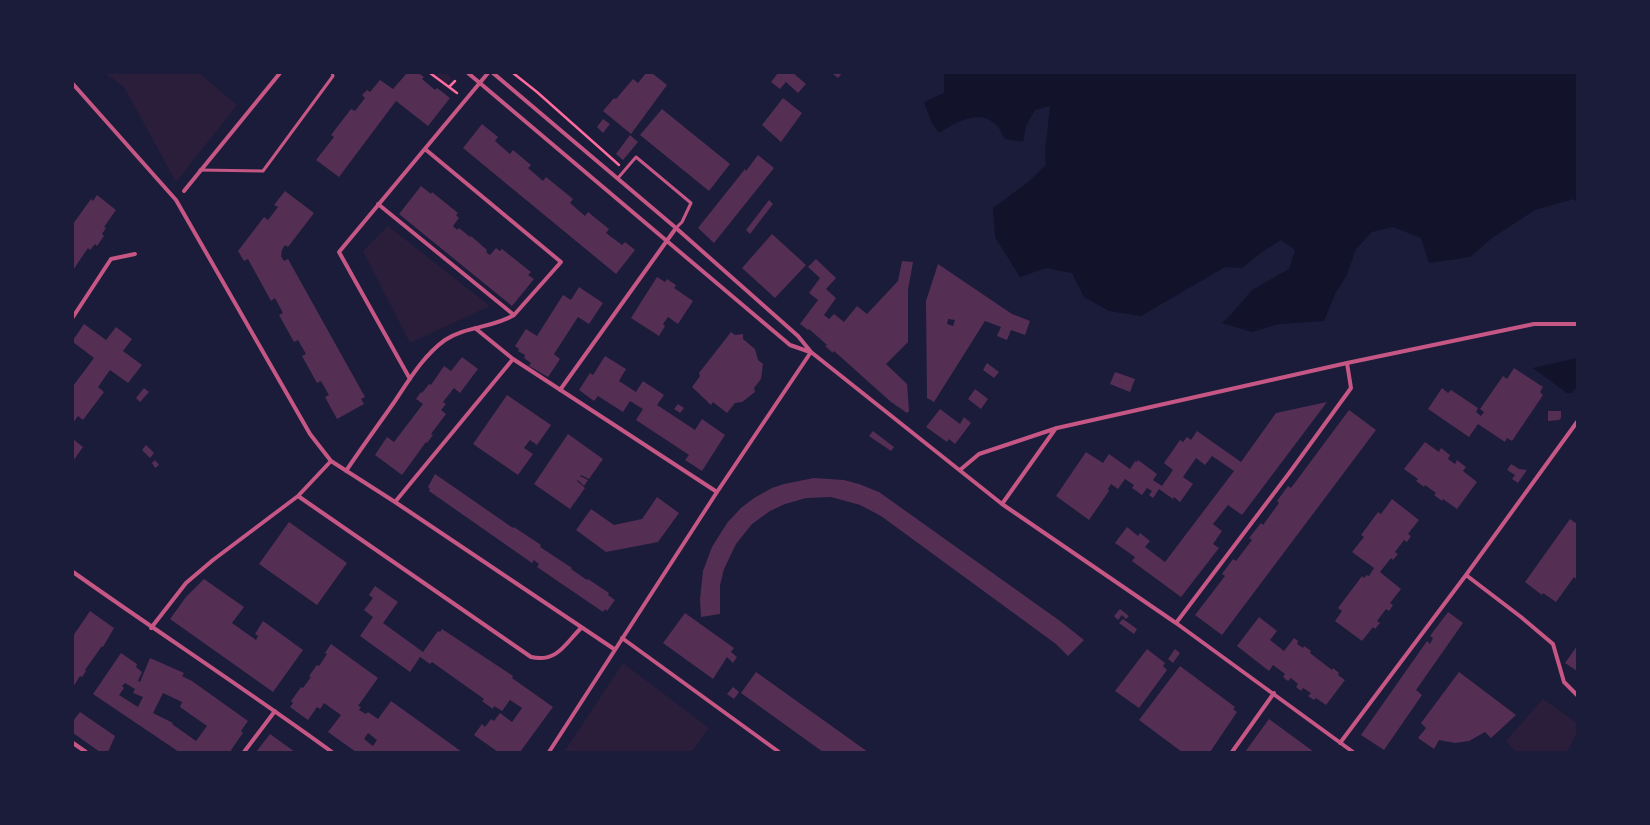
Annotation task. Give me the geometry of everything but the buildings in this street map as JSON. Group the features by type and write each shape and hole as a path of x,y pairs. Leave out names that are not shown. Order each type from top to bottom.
{"street":[{"path":"184,191 280,73"},
{"path":"468,73 790,345 811,352"},
{"path":"410,379 339,252 488,73"},
{"path":"493,73 676,228 798,336 811,352 1002,504 1176,623 1353,752"},
{"path":"73,84 176,200 310,434 331,461 395,502 614,649"},
{"path":"346,470 410,379 433,350 457,334 504,320 514,315 561,262 425,149"},
{"path":"378,204 514,315"},
{"path":"560,390 676,228"},
{"path":"73,317 112,259 135,254"},
{"path":"960,470 979,454 1056,428 1534,324 1577,324"},
{"path":"475,328 512,359 717,492"},
{"path":"549,752 614,649 811,352"},
{"path":"395,502 512,359"},
{"path":"1176,623 1290,472 1351,388 1347,364"},
{"path":"1340,743 1466,575 1577,422"},
{"path":"1002,504 1056,428"},
{"path":"151,628 186,583 213,560 298,496 331,461"},
{"path":"298,496 531,657 540,659 549,658 556,655 581,628"},
{"path":"73,572 151,628 275,710 332,752"},
{"path":"1466,575 1521,617 1553,644 1564,682 1577,695"},
{"path":"622,638 779,752"},
{"path":"1232,752 1274,693"},
{"path":"244,752 275,710"},
{"path":"73,743 86,752"}],"lane":[{"path":"200,170 263,171 333,76 332,73"},
{"path":"618,178 636,157 691,203 682,222 676,228"}],"path":[{"path":"430,73 457,93"},
{"path":"449,87 455,81"}],"shaded area":[{"path":"105,73 199,73 237,105 176,182 124,87"},
{"path":"434,73 446,73 452,78 447,84"},
{"path":"944,73 1577,73 1577,202 1573,199 1535,210 1492,238 1470,257 1429,263 1421,238 1393,227 1372,232 1356,249 1347,275 1335,294 1324,321 1279,324 1252,332 1222,323 1252,290 1289,269 1295,250 1281,240 1262,252 1242,268 1225,267 1141,316 1109,311 1084,297 1072,273 1046,268 1020,277 995,237 993,208 1028,182 1046,165 1045,153 1050,106 1035,110 1026,126 1023,142 1005,139 996,124 980,117 966,119 939,133 932,123 924,102 944,93"},
{"path":"388,226 490,306 410,343 363,251"},
{"path":"1577,358 1577,387 1572,393 1567,393 1533,368"},
{"path":"623,663 709,728 692,752 564,752"},
{"path":"1543,699 1577,723 1577,733 1567,752 1516,752 1506,741"}]}
